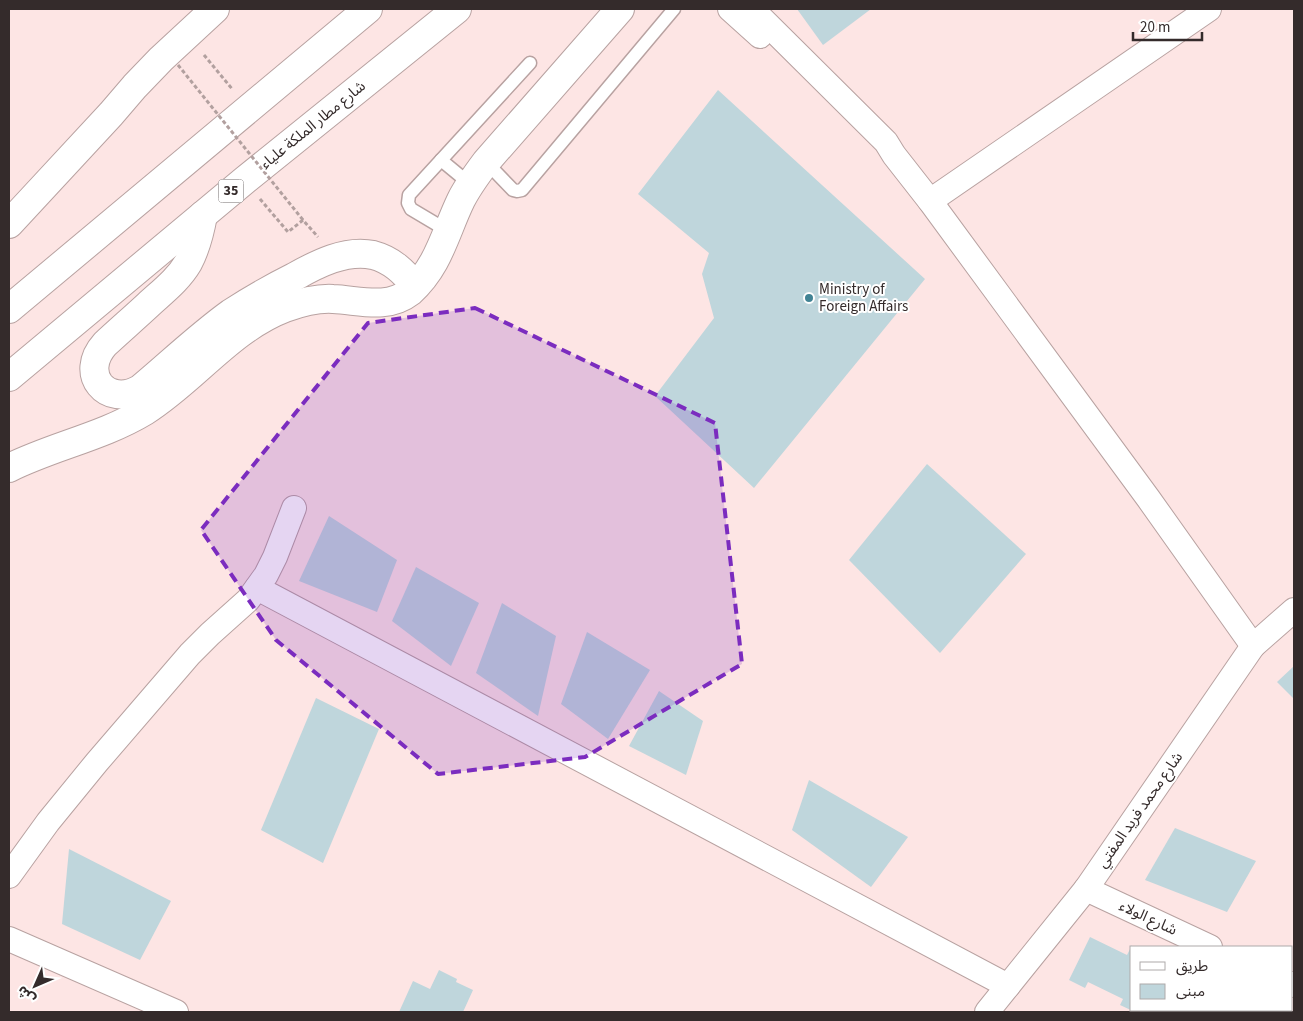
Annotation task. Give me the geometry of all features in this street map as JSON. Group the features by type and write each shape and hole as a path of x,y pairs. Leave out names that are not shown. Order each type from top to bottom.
{"main road":[{"path":"9,222 161,59 215,9"},
{"path":"9,310 368,9"},
{"name":"شارع مطار الملكة علياء","path":"9,378 203,215 457,9"},
{"path":"9,468 48,451 101,432 144,411 165,397 252,324 269,315 308,301 331,299 379,304 391,302 408,293 429,270 448,232 460,201 486,162 620,9"},
{"path":"203,215 194,249 187,264 177,277 166,290 98,351 94,359 96,377 107,390 123,395 140,389 230,314 257,296 320,264 350,255 373,255 397,267 415,286"}],"street":[{"path":"730,9 887,152 894,155"},
{"path":"752,9 886,142 1148,498 1253,646"},
{"path":"930,201 1209,9"},
{"path":"9,876 48,822 190,654 248,600 266,576 294,508"},
{"path":"257,588 1008,986"},
{"name":"شارع محمد فريد المفتي","path":"987,1012 1086,889 1253,646 1294,610"},
{"name":"شارع الولاء","path":"1086,889 1208,946"},
{"path":"9,939 176,1012"}],"lane":[{"path":"486,162 513,190 522,190 674,9"},
{"path":"448,232 411,209 408,202 409,195 530,63"},
{"path":"441,160 470,184"}],"path":[{"path":"178,65 303,220 288,232 276,218"}],"highlighted area":[{"path":"475,308 715,423 742,664 585,757 438,774 276,640 201,530 368,323"}],"building":[{"path":"797,9 871,9 823,45"},
{"name":"Ministry of Foreign Affairs","path":"718,90 925,279 754,488 655,396 714,318 702,274 709,253 638,194"},
{"path":"927,464 1026,554 940,653 849,560"},
{"path":"329,516 397,560 377,612 299,581"},
{"path":"416,567 479,603 451,666 392,621"},
{"path":"502,603 556,636 538,716 476,673"},
{"path":"587,632 650,670 608,739 561,704"},
{"path":"1294,666 1294,699 1277,682"},
{"path":"659,691 703,721 686,775 629,746"},
{"path":"316,698 379,729 323,863 261,830"},
{"path":"809,780 908,837 871,887 792,830"},
{"path":"1175,828 1256,861 1227,912 1145,880"},
{"path":"69,849 171,901 140,960 62,924"},
{"path":"1090,937 1127,955 1130,949 1130,1010 1120,1005 1123,999 1088,982 1085,988 1069,980"},
{"path":"439,970 457,979 456,982 473,990 463,1012 399,1012 413,981 430,989"},
{"path":"1262,1011 1264,1012 1204,1012"}],"place":[{"name":"Ministry of Foreign Affairs","path":"809,298"}]}
